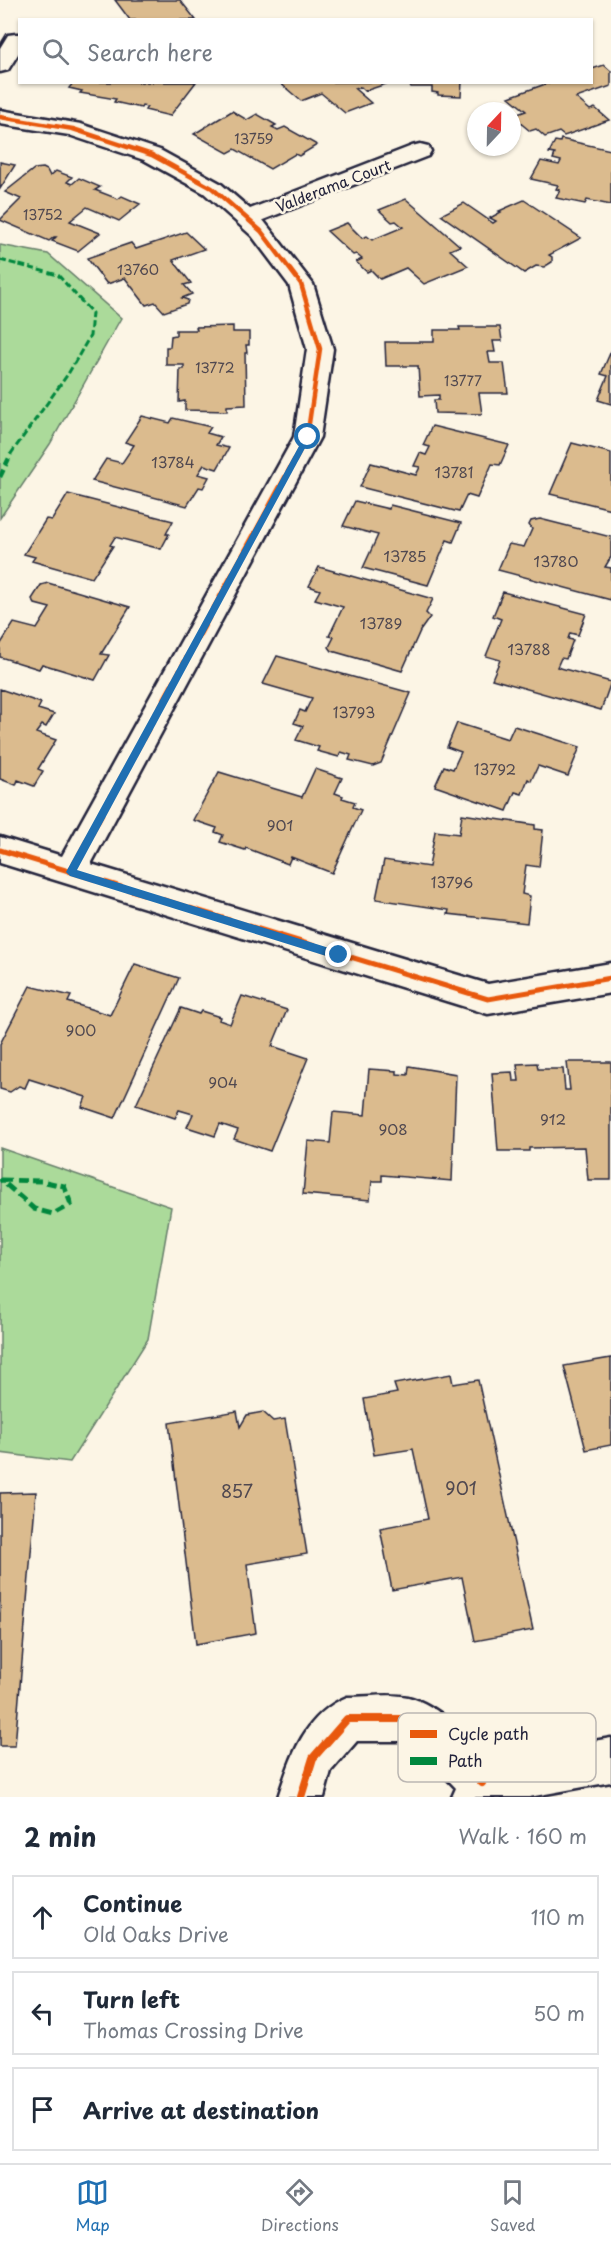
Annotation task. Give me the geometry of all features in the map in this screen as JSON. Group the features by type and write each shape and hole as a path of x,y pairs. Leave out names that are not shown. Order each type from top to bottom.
{"street":[{"path":"0,65 16,40"},
{"path":"0,117 73,129 152,155 212,188 261,231 301,284 320,349 308,437 70,872"},
{"name":"Valderama Court","path":"247,218 420,151"},
{"path":"0,850 488,999 611,978"},
{"path":"301,1797 313,1758 348,1719 398,1719"},
{"path":"596,1763 611,1760"},
{"path":"478,1790 513,1782"}],"green space":[{"path":"0,245 48,254 121,318 50,444 0,518"},
{"path":"0,1148 171,1207 148,1339 70,1462 0,1453"}],"building":[{"path":"115,0 180,0 194,18 128,18"},
{"path":"604,65 611,71 611,86 576,98 590,110 595,108 609,120 564,136 559,132 545,137 536,129 530,131 521,124 521,113 526,111 521,107 521,102 515,102 509,97 545,84 593,84 593,69"},
{"path":"72,84 194,84 170,116 145,110 147,107 142,106 141,108 114,102 116,99 80,93 82,91 69,88"},
{"path":"281,84 386,84 365,91 361,87 355,89 371,103 345,113 321,93 301,101"},
{"path":"409,84 462,84 461,96 438,95 432,92 432,87 411,87"},
{"path":"232,111 247,120 257,114 276,125 272,127 278,130 285,127 317,145 299,156 295,154 270,169 235,149 228,153 194,134"},
{"path":"561,139 611,150 611,205 587,200 585,204 556,198 560,190 556,189 558,185 531,179 541,161 559,165 561,161 553,159 555,154 549,153 555,141 560,142"},
{"path":"0,162 15,165 0,189"},
{"path":"43,168 50,176 56,171 72,177 67,182 72,184 79,178 100,187 95,190 118,199 122,196 140,204 119,221 87,207 70,221 100,233 78,251 52,241 56,237 49,241 0,220 21,199 5,192 34,169"},
{"path":"406,199 460,246 450,250 468,266 424,284 406,268 380,279 371,270 367,272 356,262 362,259 356,254 353,255 327,231 347,223 362,238 367,236 372,240 403,227 396,221 392,222 379,210"},
{"path":"524,200 581,238 549,255 552,257 552,262 544,267 536,266 524,273 441,215 464,203 493,223 496,221 490,218 501,212 499,211"},
{"path":"186,232 204,249 173,260 191,283 184,285 192,294 182,298 188,300 187,304 164,312 155,302 146,305 125,278 107,284 87,258 131,243 136,249"},
{"path":"233,326 233,332 249,332 249,345 246,345 247,353 245,353 246,405 227,406 227,411 185,410 185,401 179,402 180,369 184,369 184,365 166,365 166,347 170,347 171,336 176,335 176,330"},
{"path":"459,327 500,327 502,341 493,341 495,352 488,352 490,363 504,363 508,393 479,393 482,414 435,413 434,400 439,400 439,395 420,396 418,366 386,366 385,342 434,342 434,330 460,330"},
{"path":"611,351 611,404 598,400 608,376 601,374"},
{"path":"142,416 170,423 173,418 211,427 207,433 221,437 216,445 229,448 217,469 204,465 198,474 209,477 203,488 199,487 187,506 92,481 106,459 122,463 134,445 125,442"},
{"path":"432,426 509,445 500,465 492,464 477,498 467,495 459,512 360,487 371,463 416,475 420,467 414,466 420,453 426,455 430,447 423,445"},
{"path":"572,443 611,453 611,509 550,494"},
{"path":"68,494 173,521 166,534 169,534 161,549 115,537 110,545 113,546 92,578 32,561 35,557 24,554 46,519 52,520"},
{"path":"355,501 389,509 390,505 461,523 453,542 447,540 428,585 363,568 378,535 343,526"},
{"path":"540,519 611,537 611,557 605,567 611,568 611,600 498,570 509,544 524,547 532,529 529,525 531,521"},
{"path":"319,567 433,599 426,613 430,617 420,631 402,671 332,651 329,647 334,637 329,636 343,607 315,599 320,590 309,586"},
{"path":"48,583 130,607 101,654 109,655 95,680 42,664 39,669 0,657 0,645 14,623 37,629 50,608 35,604 32,599 41,585"},
{"path":"503,592 586,614 578,635 570,633 568,639 573,640 566,659 561,658 557,667 611,682 601,710 492,679 500,660 486,656 501,619 493,616"},
{"path":"277,656 411,693 381,763 373,766 349,760 351,755 341,752 339,757 317,751 319,747 296,740 303,726 294,723 300,710 305,712 312,698 263,684"},
{"path":"0,689 41,703 38,709 54,714 46,727 42,725 36,733 56,740 38,769 43,771 34,786 18,780 16,785 0,779"},
{"path":"457,723 508,739 514,726 580,747 568,776 538,766 531,781 528,779 522,794 515,792 507,811 435,786 444,766 453,769 461,752 447,747"},
{"path":"315,769 342,778 335,793 355,802 353,807 361,810 332,873 291,857 288,864 246,848 245,850 220,842 223,835 215,832 217,828 193,820 219,772 302,797"},
{"path":"462,814 535,825 535,829 543,830 539,867 526,865 522,894 530,896 527,923 448,914 449,910 376,899 384,860 429,867 435,831 459,834"},
{"path":"135,964 179,978 115,1118 82,1107 86,1097 29,1079 25,1088 19,1086 10,1092 0,1089 0,1044 30,986 71,996 68,1002 110,1015"},
{"path":"242,996 287,1010 272,1046 308,1058 270,1151 234,1139 238,1130 220,1124 215,1136 187,1127 193,1114 179,1110 175,1118 136,1105 181,1008 220,1017 219,1020 230,1024"},
{"path":"567,1062 611,1062 611,1180 588,1180 585,1147 498,1151 492,1073 512,1072 513,1081 519,1081 517,1064 537,1063 538,1069 563,1069 565,1090 570,1090"},
{"path":"409,1066 456,1074 452,1181 382,1175 382,1181 372,1181 370,1200 303,1194 308,1141 330,1143 333,1112 365,1115 369,1069 397,1071 397,1074 408,1075"},
{"path":"611,1358 611,1445 586,1450 564,1366"},
{"path":"451,1374 453,1384 478,1380 533,1630 475,1641 462,1577 392,1590 380,1528 428,1519 413,1449 374,1455 364,1399 397,1393 394,1384"},
{"path":"237,1411 240,1427 247,1415 263,1412 273,1421 285,1419 307,1554 247,1564 256,1633 196,1644 169,1423"},
{"path":"36,1492 15,1746 0,1746 0,1493"}],"marked path":[{"path":"0,260 58,275 92,313 90,336 68,374 9,457 0,477"},
{"path":"0,1180 41,1181 64,1186 71,1204 53,1214 34,1209 1,1180"}],"cycle path":[{"path":"0,117 73,129 152,155 212,188 261,231 301,284 320,349 307,437 70,872"},
{"path":"0,850 488,999 611,978"},
{"path":"301,1797 313,1758 347,1719 398,1719"}],"route":[{"path":"308,437 70,872 339,955"}]}
